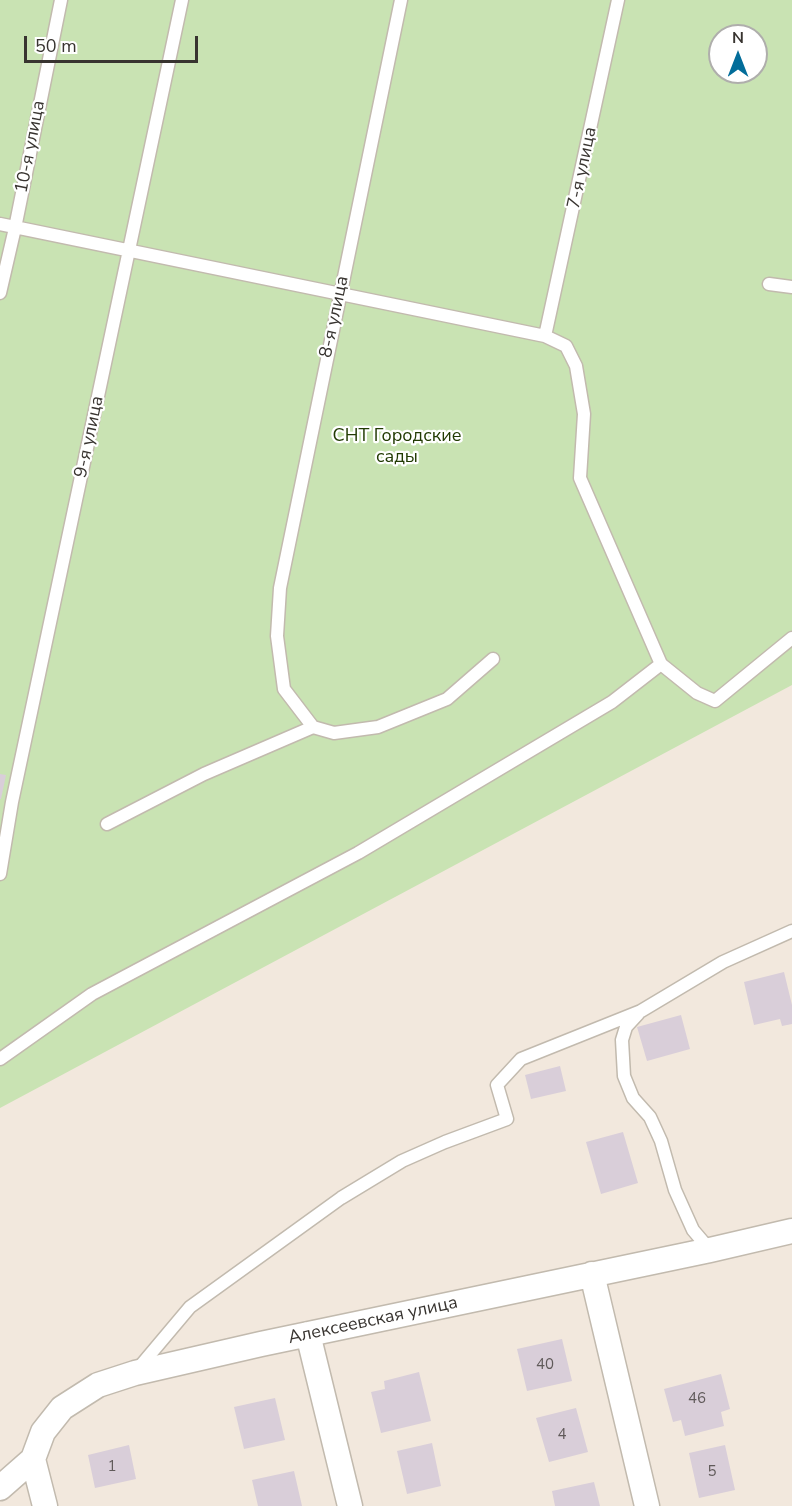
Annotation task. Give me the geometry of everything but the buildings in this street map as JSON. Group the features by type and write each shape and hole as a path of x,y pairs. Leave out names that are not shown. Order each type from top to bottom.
{"street":[{"name":"Алексеевская улица","path":"0,1488 33,1459 43,1432 62,1408 98,1385 135,1373 308,1334 792,1231"},
{"path":"592,1274 647,1506"},
{"path":"308,1334 350,1506"},
{"path":"33,1459 45,1506"}],"lane":[{"name":"10-я улица","path":"0,293 61,0"},
{"name":"9-я улица","path":"0,874 12,802 182,0"},
{"name":"8-я улица","path":"313,727 284,689 277,636 280,588 401,0"},
{"name":"7-я улица","path":"545,336 618,0"},
{"path":"0,224 545,336 566,346 576,366 584,414 580,478 661,664 697,693 715,701 792,638"},
{"path":"769,284 792,286"},
{"path":"107,824 204,774 313,727 334,733 378,727 447,699 493,659"},
{"path":"0,1059 92,994 358,853 612,702 661,664"},
{"path":"135,1373 190,1307 342,1198 402,1161 507,1119 497,1085 521,1059 641,1011 723,962 792,931"},
{"path":"641,1011 626,1027 622,1040 624,1076 633,1098 650,1117 661,1141 675,1190 693,1230 710,1250"}],"green space":[{"name":"СНТ Городские сады","path":"0,0 792,0 792,685 0,1108"}]}
